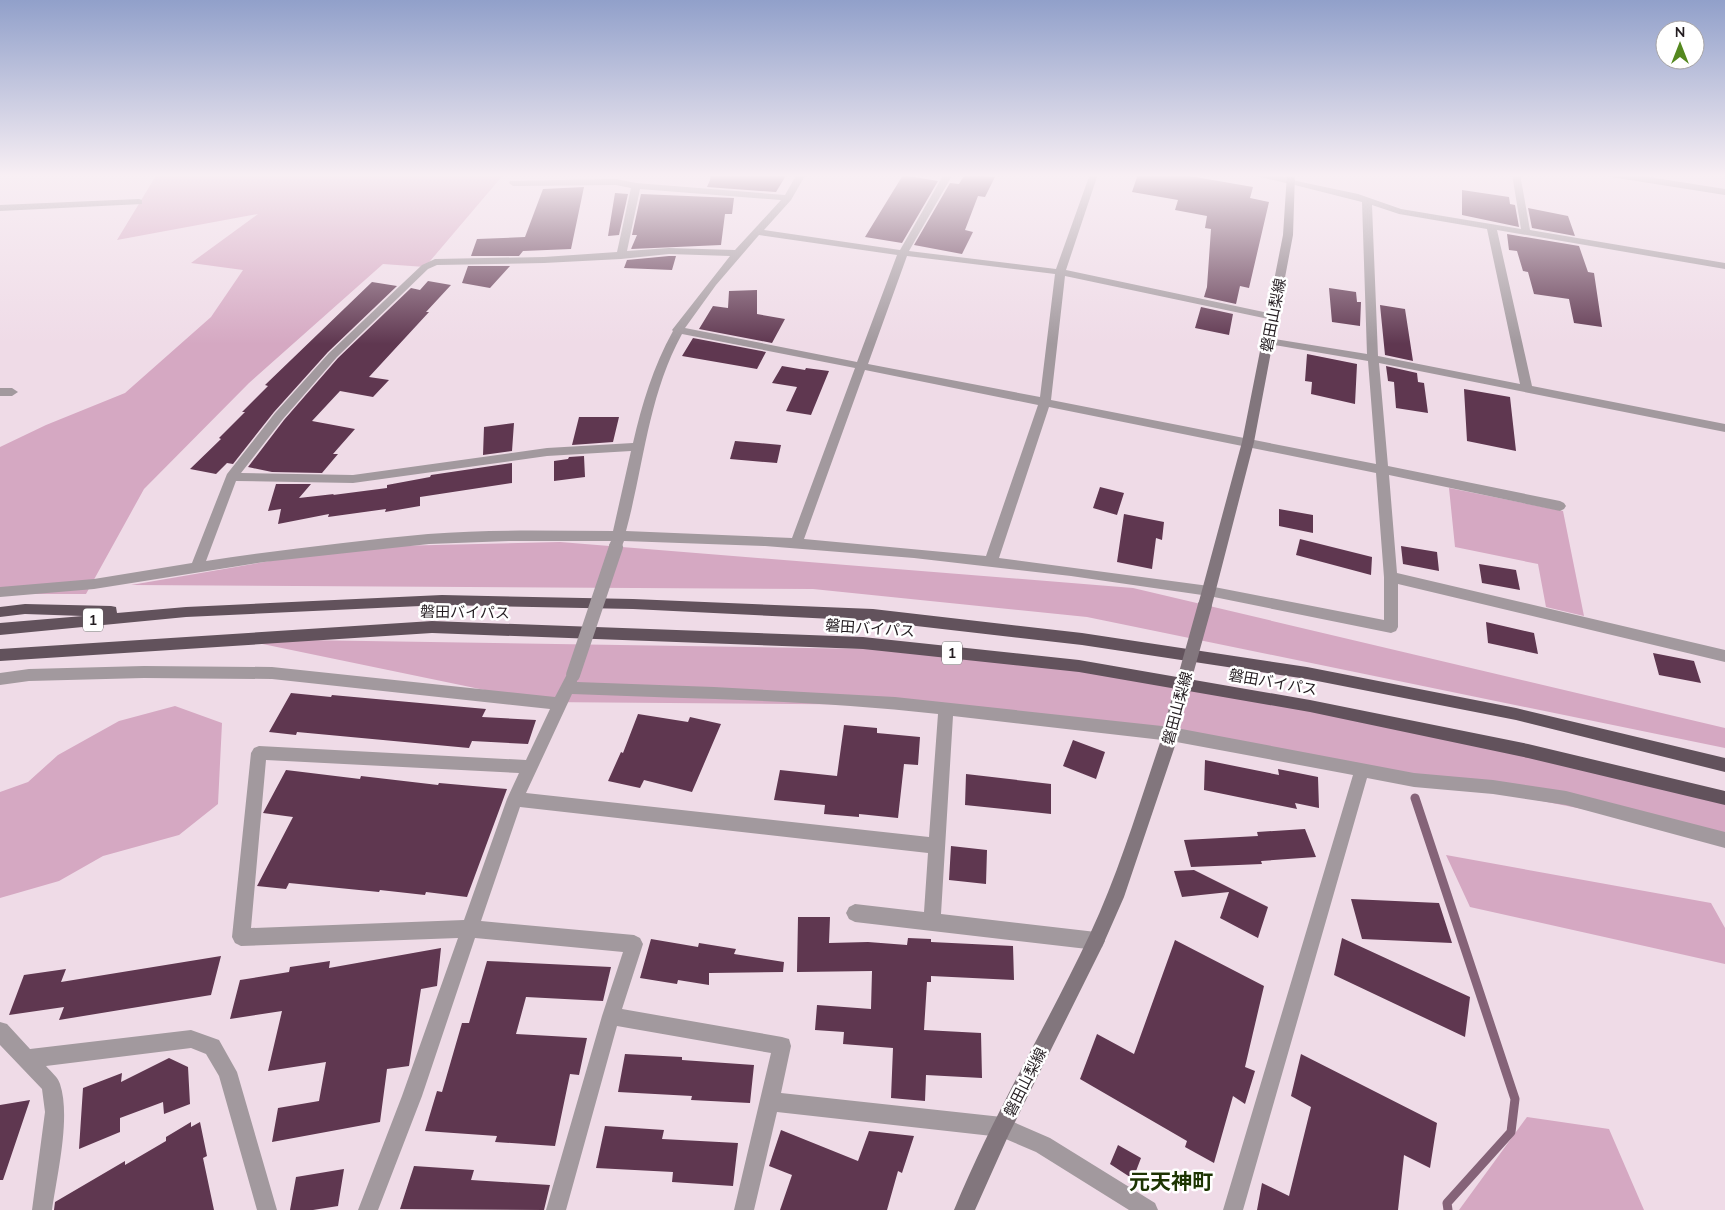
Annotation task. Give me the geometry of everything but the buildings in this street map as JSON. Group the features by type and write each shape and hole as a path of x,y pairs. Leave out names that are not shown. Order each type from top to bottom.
{"highway":[{"name":"磐田バイパス","path":"0,628 186,612 442,600 633,604 873,615 1082,639 1307,674 1516,714 1725,765"},
{"path":"0,612 25,609 186,612"},
{"name":"磐田バイパス","path":"0,655 432,627 882,645 1078,666 1310,706 1528,751 1725,798"},
{"path":"0,663 166,643"}],"main road":[{"name":"磐田山梨線","path":"964,1210 1002,1127 1096,941 1118,891 1172,727 1248,442 1288,230"}],"street":[{"path":"621,256 626,230"},
{"path":"796,544 903,253 916,230"},
{"path":"991,562 1045,402 1060,272 1074,230"},
{"path":"0,592 94,584 264,557 430,539 509,536 617,541 796,544 914,553 1071,571 1207,598 1391,627 1391,577 1373,358 1368,230"},
{"path":"1492,230 1527,389"},
{"path":"1517,230 1725,266"},
{"path":"368,1210 412,1096 515,799 567,689 617,541 656,377 677,330 737,252 756,232 903,253 1060,272 1273,317"},
{"path":"198,567 231,477 279,416 333,356 424,267 436,262 544,260 621,256 669,251 737,252"},
{"path":"677,330 1248,442 1560,506"},
{"path":"1268,341 1373,358 1725,428"},
{"path":"0,392 12,392"},
{"path":"231,477 353,479 547,452 638,447"},
{"path":"1391,577 1725,656"},
{"path":"0,680 29,675 144,672 272,673 567,689 733,694 895,703 1172,727 1414,780 1493,787 1566,798 1725,840"},
{"path":"932,922 946,708"},
{"path":"530,767 259,753 241,937 470,929 634,944 611,1016 556,1210"},
{"path":"1233,1210 1362,770"},
{"path":"515,799 937,846"},
{"path":"855,913 1096,941"},
{"path":"611,1016 782,1046 744,1210"},
{"path":"0,1031 51,1085 55,1112 42,1210"},
{"path":"26,1059 191,1039 212,1048 226,1072 267,1210"},
{"path":"770,1101 1002,1127 1042,1145 1148,1210"}],"shaded area":[{"path":"123,230 169,230 117,240"},
{"path":"235,230 456,230 425,267 383,264 249,383 144,489 86,594 0,594 0,447 46,425 125,393 211,317 243,270 191,263"},
{"path":"1449,488 1563,511 1584,616 1546,607 1538,564 1455,547"},
{"path":"560,542 1133,588 1725,728 1725,748 1087,617 813,589 131,585 351,547"},
{"path":"238,639 930,650 1123,674 1586,765 1725,798 1725,840 1679,828 1446,782 1171,734 919,705 542,702"},
{"path":"175,706 222,723 218,804 179,835 103,856 59,881 0,898 0,792 28,782 58,755 119,721"},
{"path":"1446,855 1711,903 1725,928 1725,964 1470,907"},
{"path":"1527,1117 1609,1129 1644,1210 1459,1210"}],"waterway":[{"path":"1415,798 1515,1099 1511,1132 1447,1203 1448,1210"}],"district":[{"name":"元天神町","path":"1171,1181"}]}
